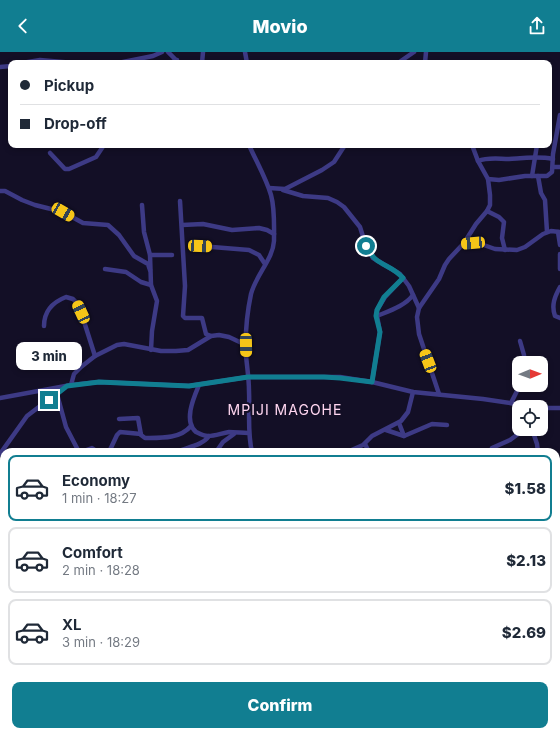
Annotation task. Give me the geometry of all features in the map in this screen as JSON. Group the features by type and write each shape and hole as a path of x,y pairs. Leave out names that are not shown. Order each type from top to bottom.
{"street":[{"path":"133,60 153,56 162,52"},
{"path":"168,52 177,60"},
{"path":"402,60 414,52"},
{"path":"488,179 505,180 550,174 553,167 560,115"},
{"path":"50,153 65,169 69,169 96,157 102,148"},
{"path":"251,148 269,188 272,201 274,234 272,250 257,278 251,295 246,345 248,377 248,433 251,448"},
{"path":"283,190 329,166 334,162 343,148"},
{"path":"439,394 419,334 417,317 419,308 433,289 449,259 464,243 476,224 487,211 491,201 488,179 478,161 473,148"},
{"path":"532,176 536,148"},
{"path":"478,161 485,158 510,159 535,157 553,159"},
{"path":"553,167 560,167"},
{"path":"538,176 541,193 545,203 547,232"},
{"path":"269,188 283,190 303,196 328,198 344,207 356,221 362,232 366,246 373,258 397,272 403,278 419,308"},
{"path":"0,191 5,191 35,205 63,212 83,223 108,225 118,235 134,256 148,264 150,270"},
{"path":"180,201 185,286 183,316 185,318 202,318 206,334 211,336 229,337 246,345"},
{"path":"142,205 144,232 150,255 151,285 157,301 152,331 151,350"},
{"path":"487,211 499,217 504,222 502,238 505,250"},
{"path":"182,225 203,224 232,230 259,228 274,234"},
{"path":"464,243 478,243 495,249 517,250 522,249 547,232 559,232 560,245"},
{"path":"200,246 250,250 259,255 265,264"},
{"path":"560,254 560,269"},
{"path":"150,255 172,255"},
{"path":"105,269 126,272 141,282 151,285"},
{"path":"372,382 380,332 376,316 377,310 380,303 403,278"},
{"path":"560,288 555,296 553,304 555,316 560,318"},
{"path":"376,316 407,302 413,295"},
{"path":"44,326 44,319 50,307 60,299 70,297 75,301 83,313 96,356"},
{"path":"4,448 27,416 69,386 76,372 96,356 116,345 128,345 169,352 188,350 211,336"},
{"path":"520,341 524,356"},
{"path":"0,398 99,382 189,386 248,377 332,377 372,382 413,392 511,403 516,392"},
{"path":"199,384 193,402 190,421 191,426 199,434 209,436 230,432 248,433"},
{"path":"356,448 365,444 372,436 399,423 408,412 413,392"},
{"path":"57,394 66,427 78,448"},
{"path":"548,408 560,408"},
{"path":"119,419 138,418 141,434"},
{"path":"399,423 404,436"},
{"path":"386,430 404,436 432,424 447,425"},
{"path":"111,448 119,432 122,431 141,434 145,438 171,437 184,433 191,426"},
{"path":"219,448 227,438 239,432"},
{"path":"186,448 202,443 209,436"},
{"path":"492,448 515,436"},
{"path":"534,436 538,448"},
{"path":"365,444 366,448"}],"district":[{"name":"MPIJI MAGOHE","path":"285,409"}],"route":[{"path":"49,400 67,386 99,382 189,386 248,377 324,377 372,382 380,332 376,316 377,310 384,297 403,278 391,268 373,258 366,246"}]}
